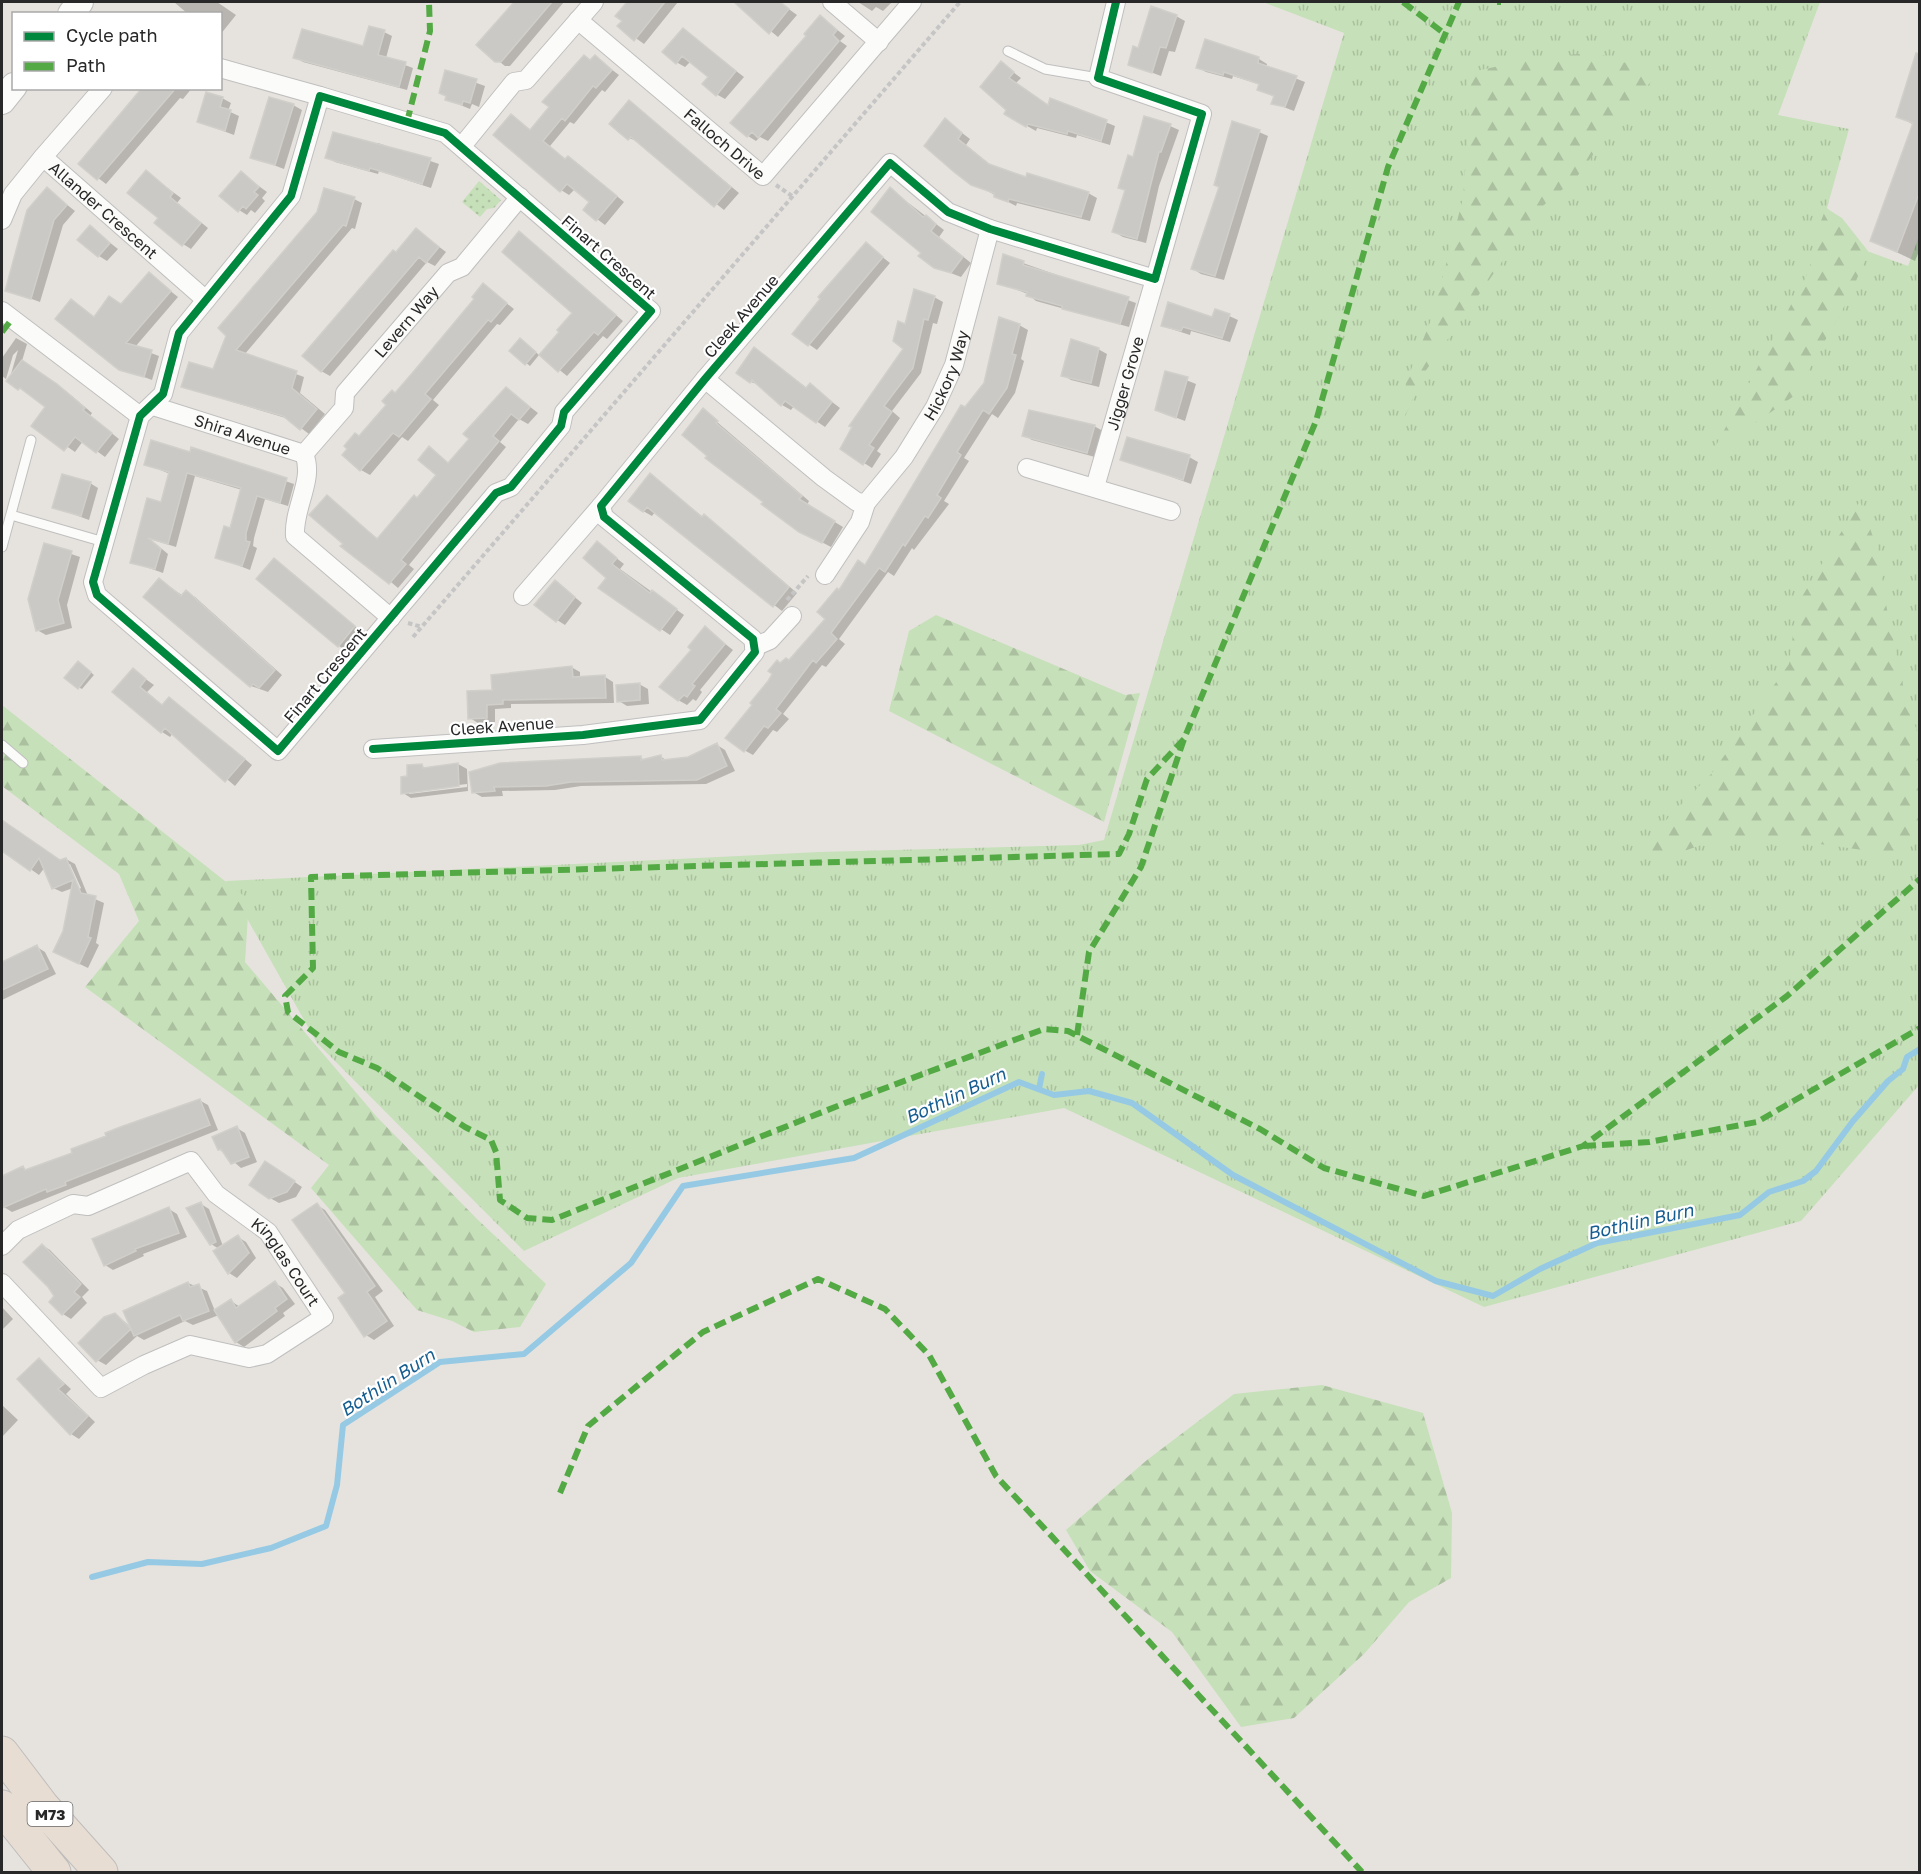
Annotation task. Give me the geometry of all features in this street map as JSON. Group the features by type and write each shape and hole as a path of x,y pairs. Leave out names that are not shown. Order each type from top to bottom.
{"highway":[{"name":"M73","path":"2,1753 43,1807 101,1872"},
{"name":"M73","path":"2,1807 54,1872"}],"main road":[{"path":"2,101 12,88"}],"street":[{"path":"462,146 514,82 526,80 594,2"},
{"path":"832,2 879,42"},
{"name":"Falloch Drive","path":"578,20 763,176 912,2"},
{"path":"1116,2 1098,78 1202,114 1155,279"},
{"path":"222,69 320,96"},
{"name":"Allander Crescent","path":"101,90 43,157 206,300"},
{"name":"Finart Crescent","path":"320,96 446,133 462,146 651,311 564,412 561,426 511,487 496,493 278,752 97,595 93,582 104,542 146,411 163,394 179,333 291,196 320,96"},
{"path":"2,220 13,194 43,157"},
{"name":"Cleek Avenue","path":"523,596 890,162 948,212 990,229 1155,279"},
{"name":"Levern Way","path":"303,454 344,408 345,393 448,273 462,267 520,197"},
{"name":"Hickory Way","path":"825,575 860,522 866,503 904,457 934,407 954,365 990,229"},
{"name":"Jigger Grove","path":"1095,487 1155,279"},
{"path":"2,311 146,411"},
{"path":"705,379 824,478 857,502 866,503"},
{"name":"Shira Avenue","path":"146,411 303,454 309,465 294,522 295,536 391,618"},
{"path":"1027,468 1171,511"},
{"path":"601,506 604,517 753,639 754,647"},
{"name":"Cleek Avenue","path":"373,748 583,735 700,720 755,652 754,647 770,640 792,616"},
{"name":"Kinglas Court","path":"2,1246 18,1230 73,1204 87,1206 191,1161 216,1194 268,1232 324,1317 267,1354 249,1358 190,1345 144,1365 101,1388 2,1282"}],"lane":[{"path":"1008,51 1045,69 1098,78"},
{"path":"2,547 30,440"},
{"path":"11,515 104,542"},
{"path":"2,746 23,763"}],"path":[{"path":"413,637 960,2"}],"green space":[{"path":"1263,2 1820,2 1778,115 1849,129 1827,208 1867,251 1908,266 1919,236 1920,1084 1801,1221 1484,1307 1064,1108 678,1178 524,1251 317,1043 226,881 819,852 1079,845 1104,840 1344,33"},
{"path":"1593,52 1659,74 1632,101 1576,178 1538,210 1422,376 1402,424 1406,382 1433,315 1463,198 1469,122 1467,73 1522,61"},
{"path":"479,181 501,200 494,208 487,209 480,217 462,202"},
{"path":"1826,208 1842,218 1868,251 1850,296 1794,396 1712,453 1809,271 1816,234"},
{"path":"1860,501 1880,556 1884,595 1908,709 1919,735 1919,841 1899,855 1762,836 1713,841 1678,853 1634,853 1712,773 1789,664 1797,605"},
{"path":"936,615 1125,695 1140,693 1104,822 889,711 909,631"},
{"path":"2,705 249,900 245,962 376,1116 477,1219 546,1284 520,1327 474,1332 452,1321 417,1310 311,1188 329,1165 85,987 139,921 119,874 2,786"},
{"path":"1322,1385 1423,1413 1452,1513 1451,1578 1409,1602 1364,1654 1294,1718 1241,1727 1172,1632 1090,1571 1066,1530 1147,1460 1234,1394"}],"building":[{"path":"514,2 552,2 501,62 495,62 476,45"},
{"path":"627,2 665,2 634,41 617,26 622,21 615,16"},
{"path":"734,2 780,2 789,9 769,34"},
{"path":"1151,6 1177,15 1166,48 1160,47 1152,73 1128,65 1133,46 1138,48"},
{"path":"820,15 837,30 833,35 839,41 758,138 752,132 747,137 730,123 806,36 804,34"},
{"path":"369,26 385,30 378,55 406,62 399,87 293,58 302,29 363,46"},
{"path":"683,28 736,71 716,96 702,84 708,77 682,56 676,64 662,52"},
{"path":"1205,39 1259,57 1258,63 1297,76 1285,107 1271,104 1274,96 1257,90 1259,84 1224,72 1223,75 1196,68"},
{"path":"1916,53 1920,54 1920,191 1897,252 1870,241 1913,123 1896,117"},
{"path":"584,55 590,60 595,55 612,70 596,88 593,86 565,121 562,118 543,141 565,159 568,156 617,196 596,221 583,210 589,202 567,184 560,192 493,135 511,114 530,130 549,107 542,102"},
{"path":"1001,61 1014,72 1009,78 1048,105 1050,98 1107,120 1101,141 1068,131 1067,134 1028,124 1026,127 1004,114 1006,110 980,87"},
{"path":"445,70 477,79 470,103 463,101 462,105 445,100 446,96 439,93"},
{"path":"140,90 174,90 97,180 78,164"},
{"path":"206,92 223,97 220,107 231,110 225,131 197,122"},
{"path":"269,97 294,104 275,165 250,158"},
{"path":"629,100 731,187 714,207 631,137 628,140 609,124"},
{"path":"1144,116 1171,124 1161,152 1159,152 1137,239 1112,232 1125,190 1118,188 1128,155 1133,157"},
{"path":"945,118 962,133 958,139 989,164 1026,177 1027,173 1089,192 1081,217 1009,199 1008,202 994,197 994,193 971,185 924,146"},
{"path":"1232,121 1260,130 1215,276 1191,269 1219,187 1214,185"},
{"path":"333,132 431,158 422,184 370,168 369,171 325,158"},
{"path":"146,170 173,193 170,197 201,223 182,246 154,223 158,218 127,193"},
{"path":"241,171 259,187 254,192 258,195 246,209 243,206 238,212 219,196"},
{"path":"47,187 67,205 54,220 31,299 5,291 27,210"},
{"path":"890,187 923,217 926,215 936,224 931,231 963,257 951,273 934,268 918,256 921,253 871,212"},
{"path":"324,188 355,197 346,226 343,225 236,350 297,371 292,388 317,409 300,430 283,416 181,387 189,362 213,369 226,336 218,328 317,212"},
{"path":"90,225 110,243 98,257 77,240"},
{"path":"416,228 439,247 426,263 419,257 321,372 302,356 393,250 396,252"},
{"path":"519,231 616,315 598,335 594,332 558,372 539,355 572,313 502,252"},
{"path":"866,242 883,257 808,346 792,334 820,299 818,297"},
{"path":"1003,254 1024,261 1023,265 1129,297 1120,324 1062,309 1062,306 1026,296 1027,292 997,284"},
{"path":"149,272 171,291 126,343 152,350 144,377 119,370 55,319 71,299 94,317 109,296 121,304"},
{"path":"483,283 507,303 491,322 488,320 425,394 431,399 399,437 393,433 360,471 342,455 347,449 344,446 355,433 359,436 386,405 382,401 392,390 395,393 414,371 474,299 472,297"},
{"path":"914,289 935,296 928,320 924,319 913,368 884,406 892,412 869,445 874,448 863,465 840,449 852,427 849,426 903,349 893,341 898,321 905,324"},
{"path":"1168,302 1212,317 1215,309 1230,314 1222,338 1183,327 1181,331 1161,326"},
{"path":"999,317 1020,324 1012,354 1016,355 1007,388 989,414 983,410 957,452 961,455 937,495 941,498 928,518 925,516 885,572 879,568 831,633 837,639 816,663 813,660 776,709 781,713 768,728 764,726 744,752 725,738 768,681 772,674 768,671 777,660 780,663 786,658 789,660 825,619 817,612 837,588 839,590 858,560 865,565 961,405 965,407 984,383"},
{"path":"520,338 536,352 525,365 509,351"},
{"path":"1071,339 1099,348 1091,383 1061,376"},
{"path":"754,347 806,388 810,383 832,402 816,423 785,401 781,406 752,380 750,383 736,373"},
{"path":"22,360 57,384 85,408 83,410 112,433 96,453 75,437 64,451 31,426 45,407 20,388 18,390 6,381"},
{"path":"1165,371 1188,377 1176,418 1155,410"},
{"path":"506,387 530,407 519,420 511,414 493,436 499,441 401,560 406,564 389,584 340,546 343,544 309,515 327,495 377,539 414,495 417,498 436,475 418,460 429,446 448,463 469,439 463,434"},
{"path":"703,408 718,421 716,423 802,496 799,499 835,521 822,543 799,532 761,504 763,502 705,458 707,456 682,435"},
{"path":"1029,410 1095,425 1087,453 1022,436"},
{"path":"1127,437 1190,455 1183,480 1120,460"},
{"path":"151,440 190,452 191,447 287,478 280,503 257,496 246,533 246,541 250,542 242,566 215,558 224,526 230,528 241,488 187,473 168,544 148,538 161,549 155,569 130,563 147,498 161,502 169,472 144,465"},
{"path":"650,473 702,517 704,514 789,587 773,607 647,507 643,512 628,501"},
{"path":"62,474 91,482 81,516 52,508"},
{"path":"597,541 617,558 612,564 650,593 652,590 677,609 660,631 598,588 606,578 583,558"},
{"path":"44,543 72,551 58,600 64,623 36,631 28,599"},
{"path":"274,558 355,626 338,647 256,579"},
{"path":"159,578 181,596 186,590 275,670 259,688 253,684 250,687 143,597"},
{"path":"555,580 575,597 556,622 534,605"},
{"path":"705,626 725,644 692,684 695,686 687,697 684,695 678,701 659,687 691,650 688,647"},
{"path":"78,661 91,672 78,689 64,678"},
{"path":"572,666 573,677 605,675 606,698 503,700 503,704 487,705 487,718 468,719 467,691 492,690 491,675"},
{"path":"133,668 146,679 140,687 162,705 169,697 245,759 225,782 165,728 161,733 112,692"},
{"path":"640,683 640,700 617,702 616,685"},
{"path":"717,743 727,766 697,780 571,782 546,786 494,787 495,791 472,793 469,772 500,763 641,756 641,760 661,755 662,760 688,757"},
{"path":"458,763 459,786 401,794 401,777 407,776 407,765 422,764 423,768"},
{"path":"2,820 60,860 66,858 81,893 96,896 88,937 91,938 79,964 53,952 63,931 73,880 52,889 39,858 30,871 2,851"},
{"path":"37,945 48,969 2,990 2,962"},
{"path":"200,1099 210,1125 65,1182 66,1185 47,1192 46,1189 2,1208 2,1176 23,1166 25,1170 72,1153 71,1149 106,1136 105,1133"},
{"path":"237,1126 249,1157 231,1164 221,1149 218,1150 212,1137"},
{"path":"265,1161 295,1181 287,1192 269,1199 249,1185"},
{"path":"201,1202 216,1242 210,1245 186,1208"},
{"path":"317,1203 375,1286 367,1292 387,1321 364,1337 338,1298 345,1293 292,1220"},
{"path":"169,1207 179,1233 135,1249 136,1251 104,1266 92,1239"},
{"path":"238,1235 249,1253 228,1274 213,1251"},
{"path":"42,1244 81,1284 74,1292 80,1297 62,1315 49,1302 54,1296 48,1287 23,1262"},
{"path":"275,1281 287,1299 275,1308 277,1311 235,1343 214,1310 231,1299 236,1308"},
{"path":"188,1282 190,1287 199,1284 209,1311 183,1321 180,1315 134,1336 123,1311"},
{"path":"115,1313 131,1329 96,1362 78,1343 104,1317"},
{"path":"39,1358 64,1384 58,1389 88,1416 70,1435 17,1379"}],"waterway":[{"name":"Bothlin Burn","path":"92,1577 148,1562 202,1564 271,1548 326,1526 337,1485 343,1425 440,1362 524,1354 631,1263 683,1186 854,1158 1019,1082 1054,1095 1089,1091 1132,1103 1233,1175 1436,1281 1493,1296 1540,1269 1597,1243 1740,1215 1769,1192 1803,1181 1816,1171 1853,1121 1888,1081 1903,1069 1907,1057 1920,1049"},
{"path":"1039,1089 1042,1074"}],"marked path":[{"path":"407,122 430,31 429,2"},
{"path":"1403,2 1445,34"},
{"path":"1077,1035 1089,952 1141,867 1184,739 1316,421 1388,167 1459,2"},
{"path":"2,332 12,319"},
{"path":"1184,739 1147,779 1129,834 1119,854 311,877 313,968 285,996 288,1012 339,1052 377,1068 465,1127 491,1140 496,1152 500,1200 527,1218 552,1220 845,1103 1044,1029 1068,1031 1260,1129 1324,1168 1424,1196 1583,1146 1787,996 1920,879"},
{"path":"1584,1146 1649,1142 1757,1122 1920,1028"},
{"path":"560,1493 588,1426 703,1332 818,1279 885,1309 929,1355 996,1476 1362,1872"}],"cycle path":[{"path":"373,749 583,735 700,720 755,652 753,639 604,517 601,506 705,379 890,163 948,212 990,229 1155,279 1202,114 1098,78 1116,2"},
{"path":"320,96 445,133 651,311 564,412 561,426 511,487 496,493 278,751 97,595 93,582 140,416 163,394 179,333 291,196 320,96"}]}
